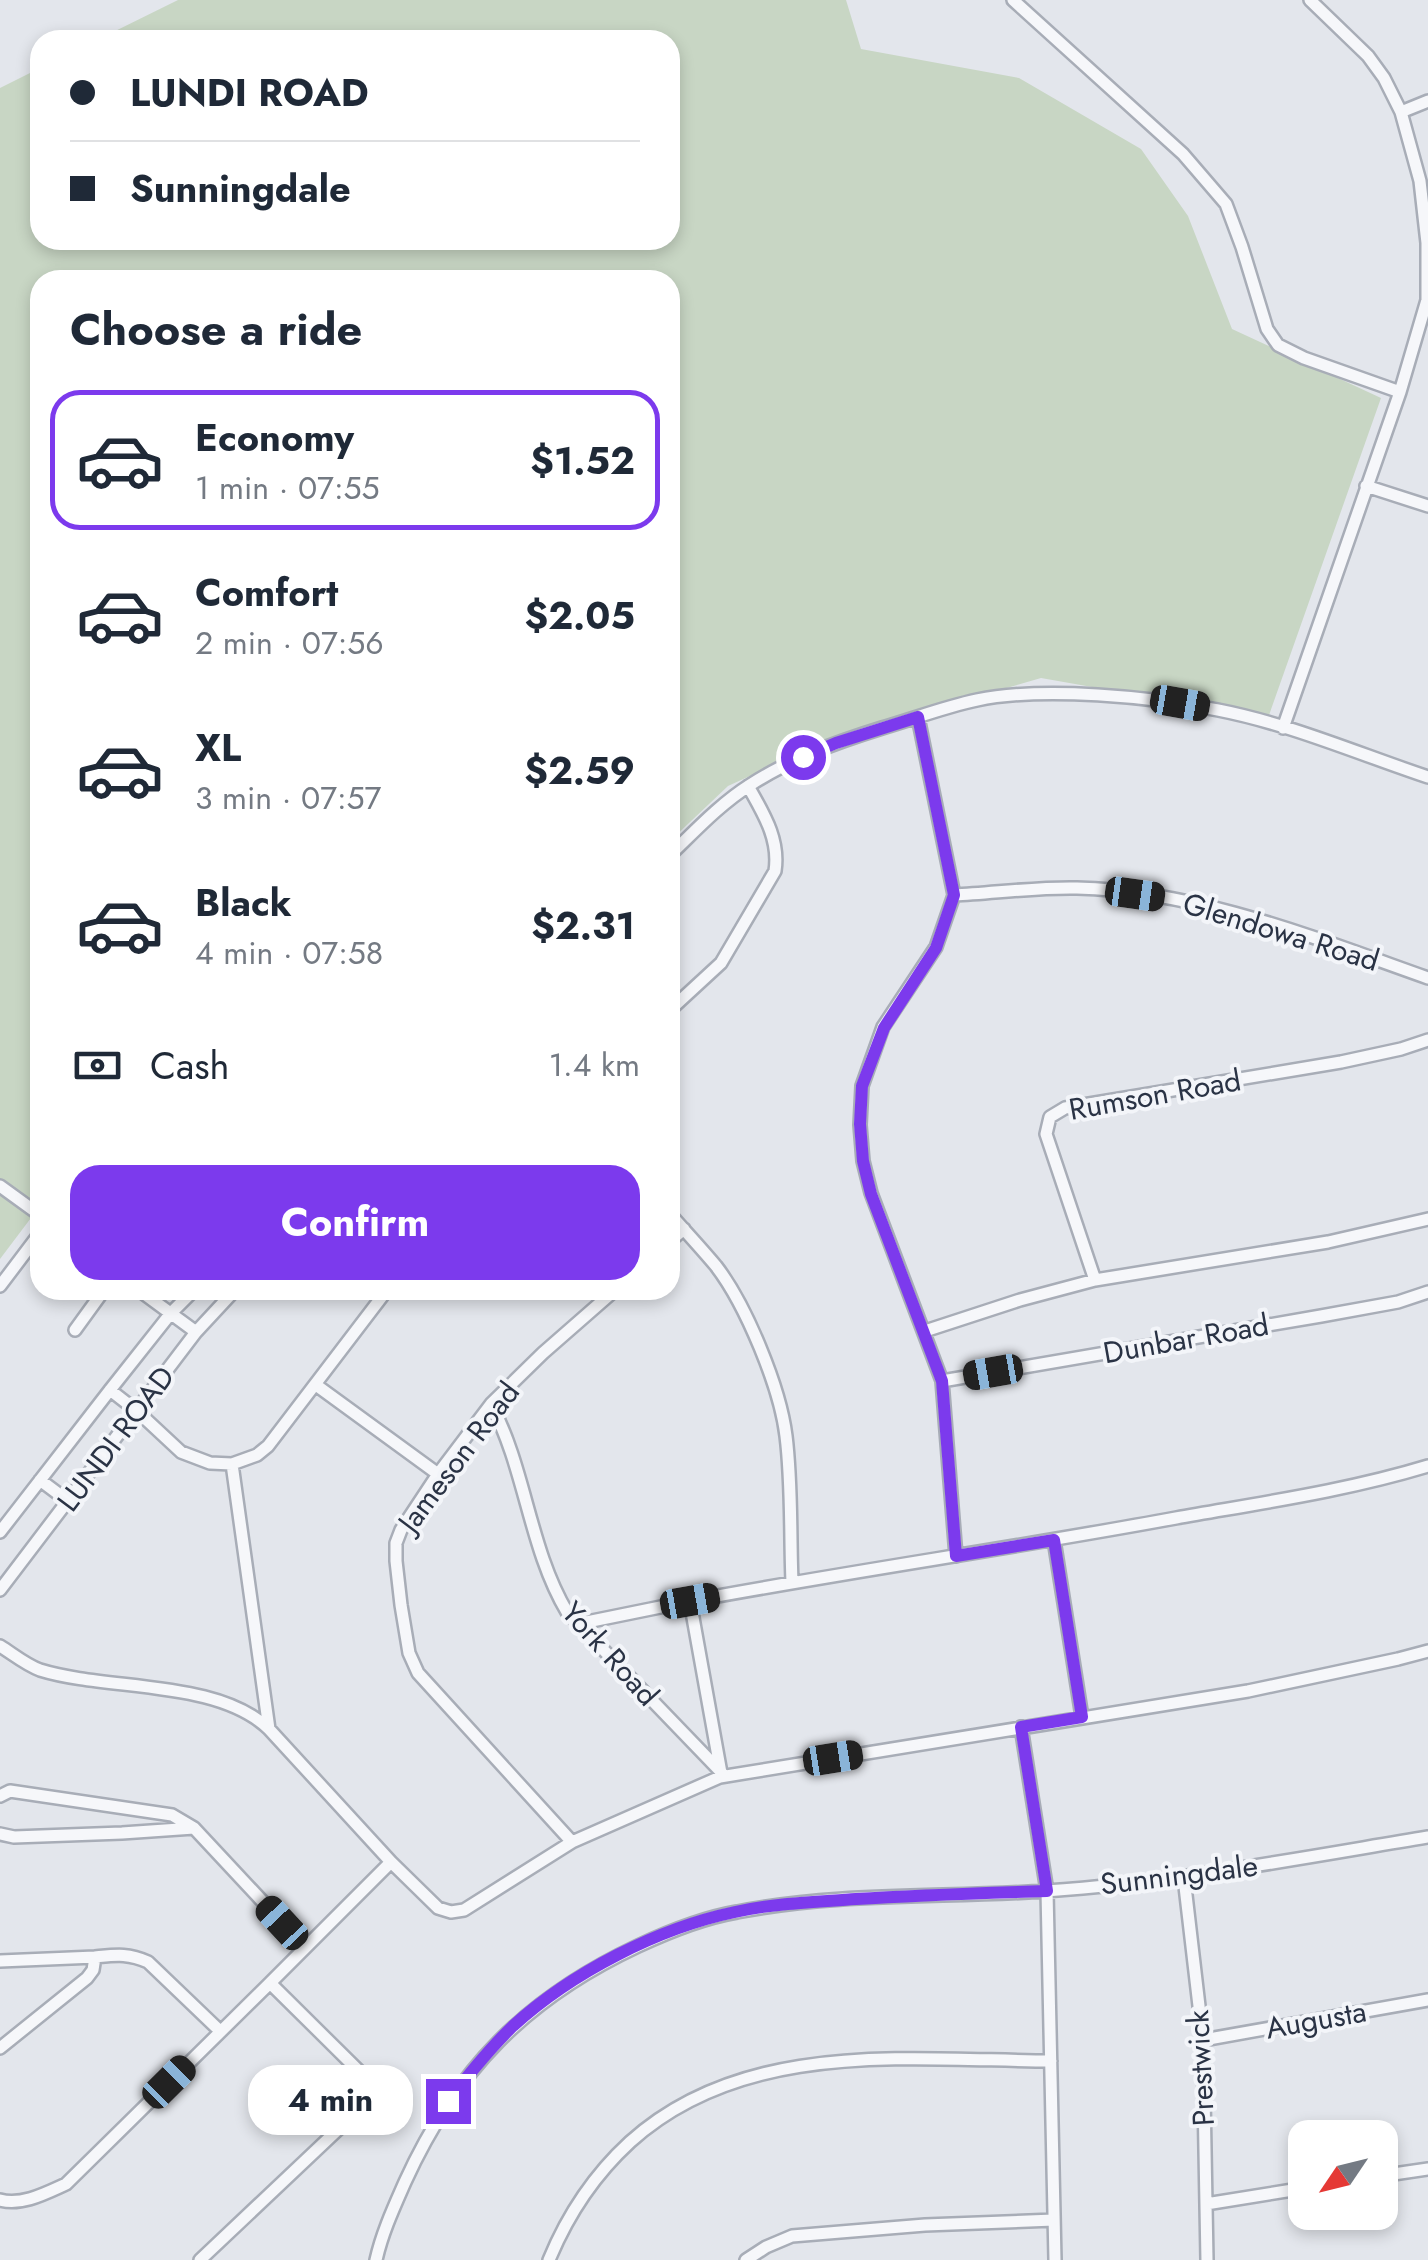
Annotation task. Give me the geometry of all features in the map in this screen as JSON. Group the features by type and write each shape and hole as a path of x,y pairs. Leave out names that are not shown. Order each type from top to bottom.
{"street":[{"path":"1014,0 1183,154 1226,204 1267,329 1278,345 1400,392"},
{"path":"1283,728 1400,392 1428,300 1420,181 1401,112 1368,56 1310,0"},
{"path":"1401,112 1428,101"},
{"path":"1366,486 1428,506"},
{"path":"680,845 717,810 779,768 836,743 918,717 1008,696 1095,696 1223,711 1428,777"},
{"path":"918,717 954,895 936,948 884,1028 862,1086 860,1124 871,1194 942,1381 956,1556"},
{"path":"680,1001 721,964 774,871 774,838 748,786"},
{"name":"Glendowa Road","path":"954,895 1078,888 1183,901 1272,924 1428,978"},
{"name":"Rumson Road","path":"1094,1280 1046,1134 1050,1117 1064,1108 1341,1062 1428,1040"},
{"path":"0,1186 30,1208"},
{"path":"925,1330 1094,1280 1328,1242 1428,1219"},
{"path":"680,1225 717,1268 740,1304 777,1398 787,1438 792,1582"},
{"path":"680,1232 684,1229"},
{"path":"0,1286 30,1247"},
{"name":"Dunbar Road","path":"942,1381 1398,1302 1428,1292"},
{"path":"75,1330 97,1300"},
{"path":"153,1300 196,1332"},
{"name":"LUNDI ROAD","path":"0,1532 184,1300"},
{"name":"LUNDI ROAD","path":"0,1590 196,1332 226,1300"},
{"path":"110,1390 181,1452 210,1462 232,1464 257,1455 268,1446 380,1300"},
{"name":"Jameson Road","path":"572,1842 418,1673 409,1652 400,1605 396,1544 438,1474 490,1404 603,1300"},
{"path":"316,1385 438,1474"},
{"name":"York Road","path":"490,1404 510,1447 554,1591 577,1624 721,1775"},
{"path":"232,1464 270,1729"},
{"path":"577,1624 792,1582 1320,1492 1428,1466"},
{"path":"40,1480 68,1501"},
{"path":"1054,1540 1082,1717"},
{"path":"690,1601 721,1775"},
{"path":"0,1646 41,1670 171,1691 248,1711 270,1729 391,1862 438,1908 452,1912 464,1910 572,1842 721,1775 1248,1691 1428,1650"},
{"path":"1021,1727 1047,1891 1055,2260"},
{"path":"0,1796 10,1791 172,1816 194,1828 305,1947"},
{"path":"0,1834 194,1828"},
{"name":"Sunningdale","path":"376,2260 392,2211 425,2138 478,2062 552,1995 612,1958 677,1928 792,1903 1047,1891 1184,1878 1428,1837"},
{"path":"0,2200 10,2203 40,2196 66,2184 391,1862"},
{"name":"Prestwick","path":"1184,1878 1203,2040 1207,2260"},
{"path":"0,1962 133,1955 148,1962 220,2031"},
{"path":"0,2048 87,1978 95,1958"},
{"path":"200,2260 370,2096 367,2078 270,1983"},
{"name":"Augusta","path":"1203,2040 1428,2000"},
{"path":"549,2260 560,2232 587,2187 615,2156 648,2126 706,2092 798,2066 857,2060 1051,2061"},
{"path":"1398,2173 1428,2169"},
{"path":"1206,2204 1288,2191"},
{"path":"746,2260 766,2246 792,2236 1054,2220"}],"green space":[{"path":"178,0 846,0 861,49 1019,78 1141,149 1188,216 1232,329 1381,398 1268,718 1041,678 830,739 728,786 680,832 680,270 30,270 30,1219 0,1259 0,88 30,73 30,250 680,250 680,30 117,30"}],"route":[{"path":"448,2101 478,2062 552,1995 612,1958 677,1928 734,1912 792,1903 1047,1891 1021,1727 1082,1717 1054,1540 956,1556 942,1381 871,1194 863,1161 862,1086 884,1028 936,948 954,895 918,717 803,757"}]}
